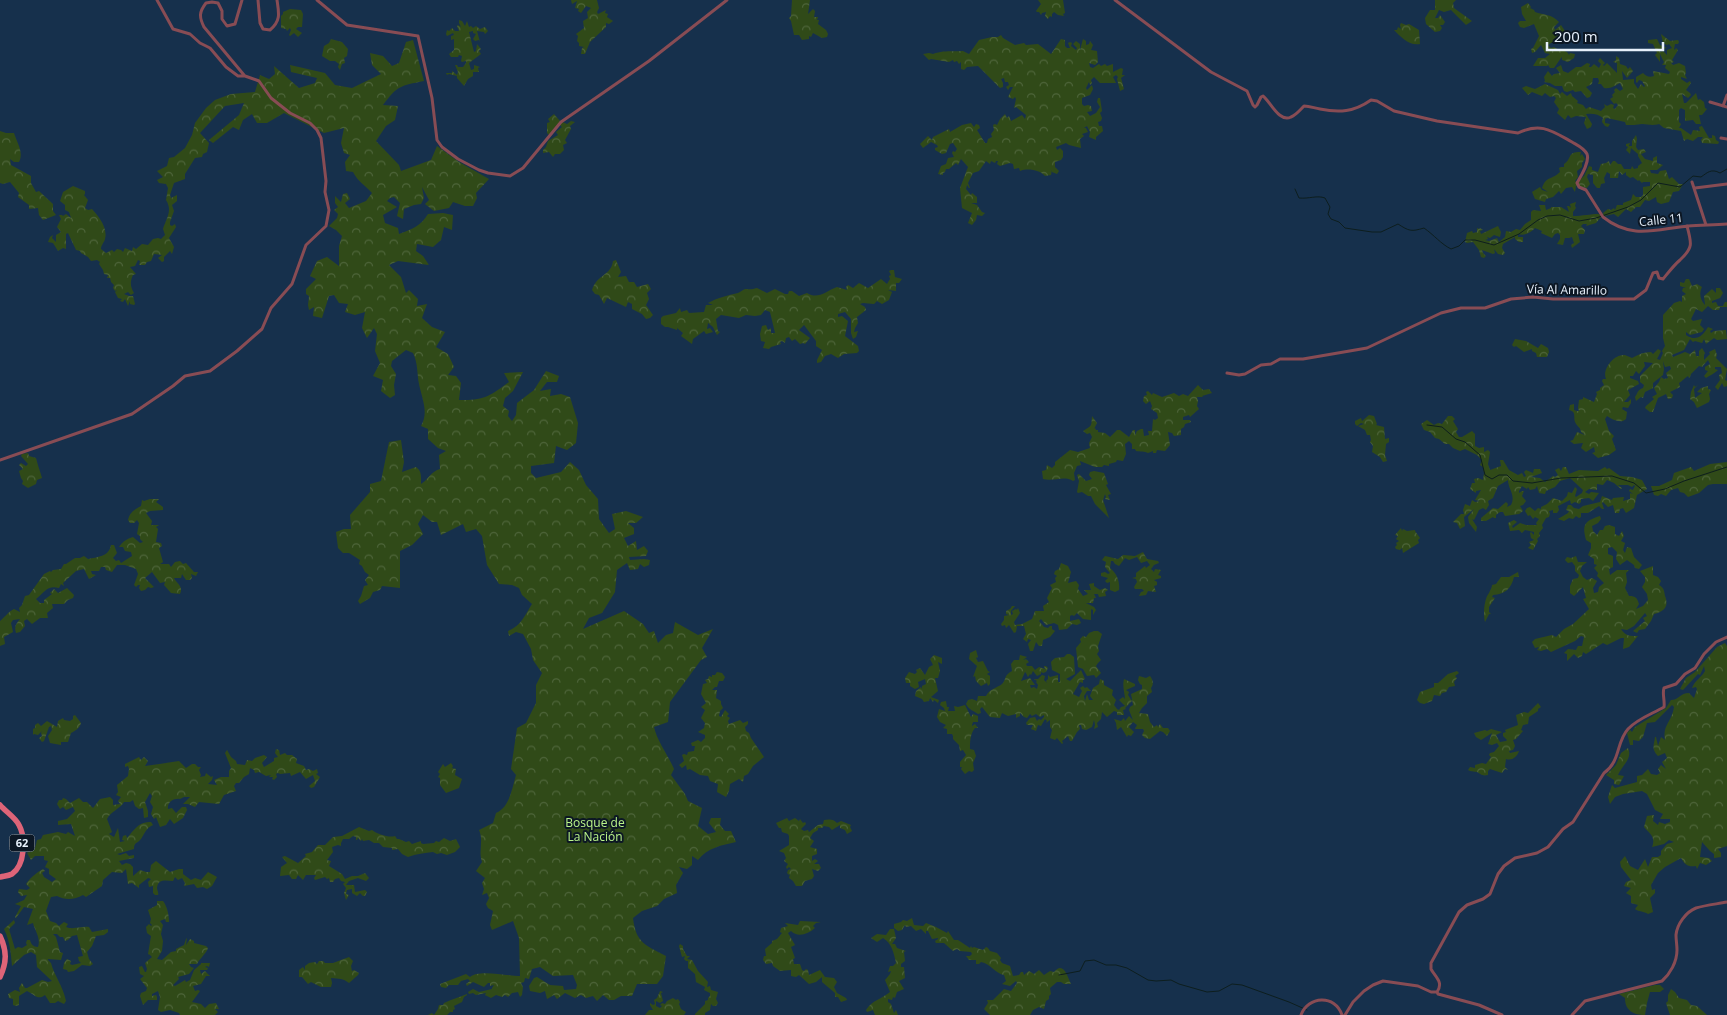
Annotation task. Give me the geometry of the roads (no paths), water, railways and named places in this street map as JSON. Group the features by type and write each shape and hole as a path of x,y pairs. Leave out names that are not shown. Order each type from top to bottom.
{"main road":[{"name":"62","path":"0,805 19,824 22,833 23,849 21,861 16,870 7,876 0,877"},
{"path":"0,936 4,945 6,962 0,977"}],"street":[{"path":"0,460 132,414 185,376 210,371 262,329 270,308 292,284 306,245 326,226 329,210 325,192 326,181 321,138 317,130 310,123 290,113 271,98 259,81 245,76 238,76 226,67 210,48 200,43 190,34 173,29 158,0"},
{"path":"242,0 235,24 227,26 222,19 222,11 218,4 206,3 200,12 200,18 204,26 245,76"},
{"path":"258,0 260,23 263,29 270,30 280,18 278,0"},
{"path":"317,0 347,25 418,36 432,98 438,140 442,147 458,159 479,170 510,176 523,168 561,122 649,61 727,0"},
{"name":"Calle 11","path":"1115,0 1211,72 1247,91 1252,105 1255,107 1263,96 1276,112 1288,118 1304,106 1335,112 1362,107 1371,100 1377,101 1394,111 1437,121 1518,133 1540,127 1549,129 1583,150 1587,155 1587,161 1577,183 1579,187 1586,190 1603,217 1624,229 1636,232 1656,232 1687,226 1727,224"},
{"path":"1710,102 1725,107 1727,95"},
{"path":"1721,138 1727,139"},
{"path":"1692,182 1706,225"},
{"path":"1694,188 1727,184"},
{"name":"Vía Al Amarillo","path":"1227,373 1239,376 1261,365 1271,364 1280,359 1303,359 1367,348 1441,313 1461,308 1485,308 1511,299 1533,296 1553,300 1634,299 1646,290 1653,273 1657,272 1659,278 1663,279 1680,259 1686,256 1691,242 1687,226"},
{"path":"1437,992 1439,989 1439,979 1431,969 1432,964 1458,912 1467,905 1490,894 1498,874 1515,858 1537,854 1548,847 1563,829 1573,822 1604,773 1612,767 1626,730 1637,721 1664,706 1664,688 1676,684 1685,674 1695,668 1704,654 1716,642 1727,637"},
{"path":"1572,1015 1585,1001 1662,981 1668,976 1675,960 1678,924 1696,908 1727,902"},
{"path":"1301,1015 1304,1008 1315,1000 1321,999 1338,1006 1344,1015 1364,991 1383,981 1418,986 1430,992 1437,992 1438,994 1479,1005 1502,1015"}],"waterway":[{"path":"1295,189 1299,198 1325,198 1330,207 1328,214 1331,219 1339,222 1345,228 1372,232 1381,232 1398,224 1410,230 1424,228 1451,249 1459,246 1465,240 1475,240 1494,245 1519,234 1538,220 1547,216 1560,215 1579,221 1596,218 1628,207 1641,200 1658,183 1680,187 1693,176 1701,177 1709,172 1720,173 1727,169"},
{"path":"1427,425 1442,427 1456,439 1465,442 1480,455 1485,475 1492,479 1499,475 1507,475 1513,481 1532,483 1561,478 1612,476 1634,483 1646,493 1665,489 1727,467"},
{"path":"1059,975 1080,971 1085,961 1094,960 1106,965 1127,968 1148,980 1171,980 1207,992 1219,991 1232,984 1242,985 1307,1010"}],"park label":[{"name":"Bosque de La Nación","path":"595,830"}]}
